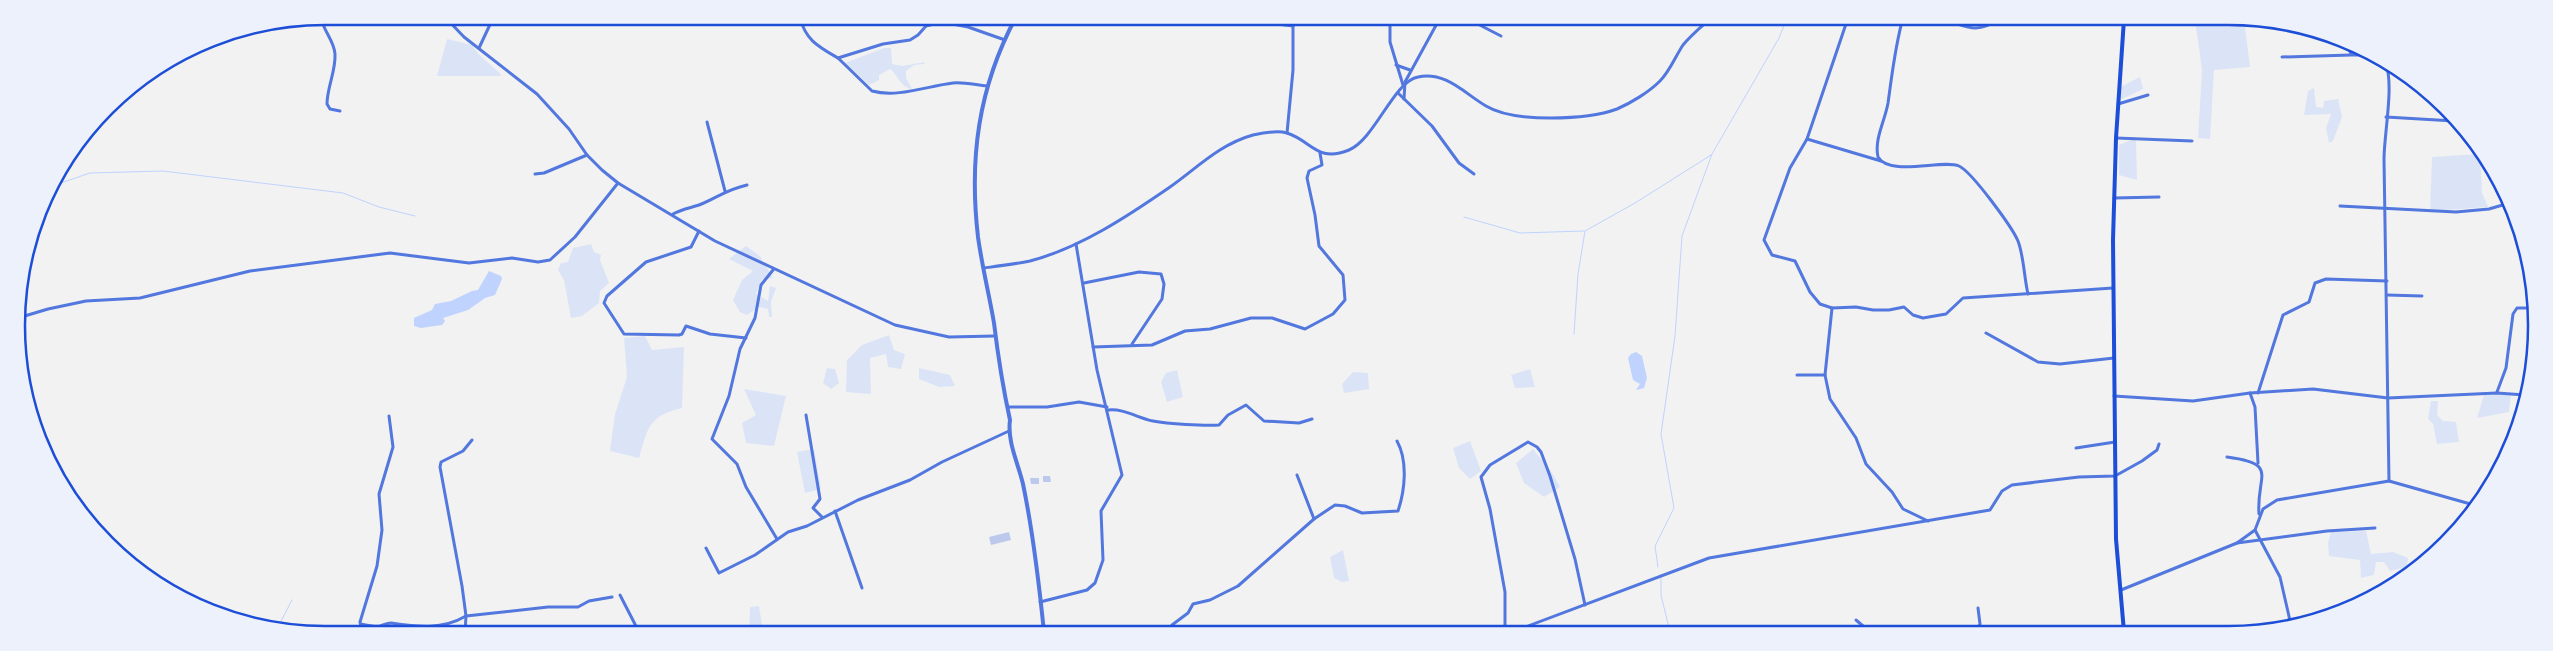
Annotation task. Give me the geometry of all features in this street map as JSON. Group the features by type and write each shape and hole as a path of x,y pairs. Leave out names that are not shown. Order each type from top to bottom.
{"main road":[{"path":"2124,25 2117,104 2114,198 2114,396 2116,539 2124,626"}],"street":[{"path":"323,25 335,51 334,70 327,104 330,109 340,111"},
{"path":"454,25 542,99 569,129 587,155 618,183 726,248 895,325 949,337 995,336"},
{"path":"479,48 490,25"},
{"path":"802,25 810,40 820,49 838,58 872,91 893,94 956,83 987,86"},
{"path":"838,58 883,44 910,40 918,35 926,26 930,25"},
{"path":"958,25 1005,40"},
{"path":"1012,25 987,86 977,132 973,171 978,238 1008,407 1009,431 1023,483 1043,626"},
{"path":"1284,25 1292,26 1293,70 1287,133"},
{"path":"1390,25 1390,42 1396,65 1404,83 1404,99"},
{"path":"984,268 1030,261 1076,244 1154,198 1216,152 1238,140 1255,134 1287,133 1320,153 1343,152 1356,146 1398,94 1437,25"},
{"path":"1480,25 1501,36"},
{"path":"1404,83 1426,76 1451,82 1492,109 1530,117 1556,118 1603,112 1617,108 1654,87 1662,79 1684,44 1703,25"},
{"path":"1846,25 1807,139 1790,168 1764,240 1772,255 1795,261 1804,282 1815,300 1832,308 1849,306 1889,310 1904,307 1913,315 1923,318 1946,314 1963,298 2114,288"},
{"path":"1881,161 1877,153 1878,141 1888,104 1894,62 1902,25"},
{"path":"1959,25 1971,29 1991,25"},
{"path":"2350,52 2352,55"},
{"path":"2282,57 2357,55"},
{"path":"1396,65 1410,70"},
{"path":"2386,71 2388,92 2385,209 2389,480"},
{"path":"1398,94 1432,126 1460,163 1474,174"},
{"path":"2117,104 2148,95"},
{"path":"2386,117 2447,121"},
{"path":"707,122 725,191"},
{"path":"2116,138 2192,141"},
{"path":"1807,139 1881,161 1908,166 1953,165 1966,172 2006,222 2018,242 2028,294"},
{"path":"1093,347 1152,345 1185,331 1210,328 1251,318 1272,318 1305,329 1333,314 1346,299 1344,277 1319,246 1314,209 1307,178 1310,170 1322,165 1320,153"},
{"path":"536,174 544,173 587,155"},
{"path":"25,316 76,303 140,298 250,271 390,253 469,263 512,258 538,262 550,260 575,237 618,183"},
{"path":"672,214 689,206 700,205 725,191 747,185"},
{"path":"2114,198 2159,197"},
{"path":"2340,206 2468,212 2502,205"},
{"path":"699,231 691,247 646,262 608,296 604,304 624,334 679,335 682,334 686,326 710,334 746,338"},
{"path":"1040,602 1087,590 1098,577 1103,560 1102,511 1122,475 1093,347 1084,283 1076,244"},
{"path":"773,270 761,285 755,318 740,349 729,396 714,430 713,441 736,464 746,487 777,538"},
{"path":"1084,283 1139,272 1161,274 1164,284 1162,300 1131,345"},
{"path":"2258,393 2283,315 2309,302 2315,283 2326,279 2387,281"},
{"path":"2387,295 2422,296"},
{"path":"1832,308 1825,375 1830,399 1856,438 1866,464 1904,509 1928,521"},
{"path":"2497,392 2506,368 2514,312 2517,308 2527,308"},
{"path":"1986,333 2038,362 2060,364 2114,358"},
{"path":"1797,375 1825,375"},
{"path":"2114,396 2193,401 2250,393 2313,390 2388,398 2497,392 2520,395"},
{"path":"2250,393 2255,407 2258,464 2262,476 2260,515 2256,530 2259,540 2280,577 2290,619"},
{"path":"1008,407 1047,407 1079,402 1162,422 1208,426 1220,425 1228,415 1246,405 1264,421 1299,423 1312,419"},
{"path":"806,415 820,500 813,508 822,517"},
{"path":"372,626 361,624 377,566 382,520 379,494 393,441 389,416"},
{"path":"706,548 719,573 761,551 777,538 800,527 807,526 835,511 910,480 942,462 1009,431"},
{"path":"465,626 466,616 459,563 440,462 463,451 472,440"},
{"path":"1172,626 1188,613 1193,604 1210,600 1238,586 1314,519 1336,505 1345,506 1362,513 1398,511 1404,486 1403,461 1397,441"},
{"path":"1505,626 1505,592 1490,509 1480,477 1490,465 1528,442 1534,444 1541,452 1550,476 1575,559 1585,605"},
{"path":"2076,448 2115,442"},
{"path":"1528,626 1709,558 1990,510 2002,491 2012,485 2078,477 2115,476 2142,461 2157,450 2159,444"},
{"path":"2227,457 2248,460 2258,464"},
{"path":"1297,475 1314,519"},
{"path":"2260,515 2267,505 2277,500 2389,480 2469,504"},
{"path":"835,511 862,588"},
{"path":"2236,543 2327,530 2375,528"},
{"path":"2121,590 2236,543 2256,530"},
{"path":"620,595 636,626"},
{"path":"437,626 466,616 548,607 578,607 589,601 612,597"},
{"path":"1978,608 1979,626"},
{"path":"1856,620 1863,626"},
{"path":"380,626 388,623 408,626"}],"shaded area":[{"path":"2196,25 2245,26 2250,67 2214,70 2210,139 2198,138 2202,70"},
{"path":"447,39 472,45 478,54 502,76 437,76"},
{"path":"884,48 891,48 892,64 902,66 925,62 924,64 914,65 906,71 906,78 912,89 902,84 890,69 879,75 879,80 869,85 845,63"},
{"path":"2140,77 2143,89 2120,100 2120,87"},
{"path":"2314,88 2316,107 2323,108 2324,101 2338,99 2342,117 2333,141 2329,143 2326,128 2331,114 2304,115 2308,91"},
{"path":"2136,138 2137,180 2119,175 2119,145"},
{"path":"2474,154 2481,164 2482,193 2488,207 2430,211 2432,157"},
{"path":"591,244 594,252 601,255 600,260 609,283 600,291 599,303 582,316 571,318 564,280 558,270 561,263 568,262 573,248"},
{"path":"746,246 760,256 773,278 762,279 756,294 768,301 770,286 776,288 771,302 772,317 769,317 768,309 759,307 747,315 740,312 733,300 742,280 753,271 729,259"},
{"path":"889,335 894,350 905,354 901,369 888,367 886,354 870,358 871,394 846,392 847,360 862,345"},
{"path":"645,336 652,350 684,347 682,408 671,411 656,419 648,431 639,458 610,451 615,414 627,377 624,338"},
{"path":"827,368 835,369 839,383 831,389 823,383"},
{"path":"919,368 950,375 955,386 939,387 919,379"},
{"path":"1530,369 1535,387 1515,388 1511,375"},
{"path":"1177,370 1183,397 1167,402 1161,382 1166,373"},
{"path":"1353,372 1368,373 1369,389 1344,393 1342,384"},
{"path":"744,389 786,396 774,446 746,443 742,423 756,415"},
{"path":"2511,394 2509,412 2477,418 2484,395"},
{"path":"2431,401 2438,401 2437,415 2443,421 2456,422 2459,442 2437,444 2433,424 2428,419"},
{"path":"1470,441 1481,471 1470,479 1459,468 1453,448"},
{"path":"814,449 821,489 805,493 797,452"},
{"path":"1533,449 1551,471 1560,487 1544,497 1524,483 1516,463"},
{"path":"2366,531 2371,554 2393,552 2408,558 2407,566 2390,571 2384,562 2376,562 2374,575 2361,578 2360,560 2329,556 2328,543 2331,532"},
{"path":"1343,550 1349,581 1342,582 1334,578 1330,557"},
{"path":"759,606 762,626 749,626 750,607"}],"water":[{"path":"489,271 501,276 502,279 495,295 485,298 468,310 443,318 445,321 442,325 421,328 414,326 414,318 432,310 435,304 451,301 478,290"},
{"path":"1636,352 1642,356 1647,378 1644,388 1636,390 1640,384 1633,380 1628,358"}],"building":[{"path":"1043,476 1050,476 1051,482 1043,482"},
{"path":"1030,478 1039,478 1039,484 1031,484"},
{"path":"1009,532 1011,540 991,545 989,537"}],"waterway":[{"path":"1658,567 1655,546 1674,508 1661,434 1675,336 1682,236 1712,154 1779,38 1784,25"},
{"path":"1574,334 1578,274 1585,231 1635,203 1711,155"},
{"path":"61,183 90,173 163,171 343,193 379,207 415,216"},
{"path":"1464,217 1520,233 1584,231"},
{"path":"1661,578 1661,595 1669,626"},
{"path":"281,622 292,600"}]}
